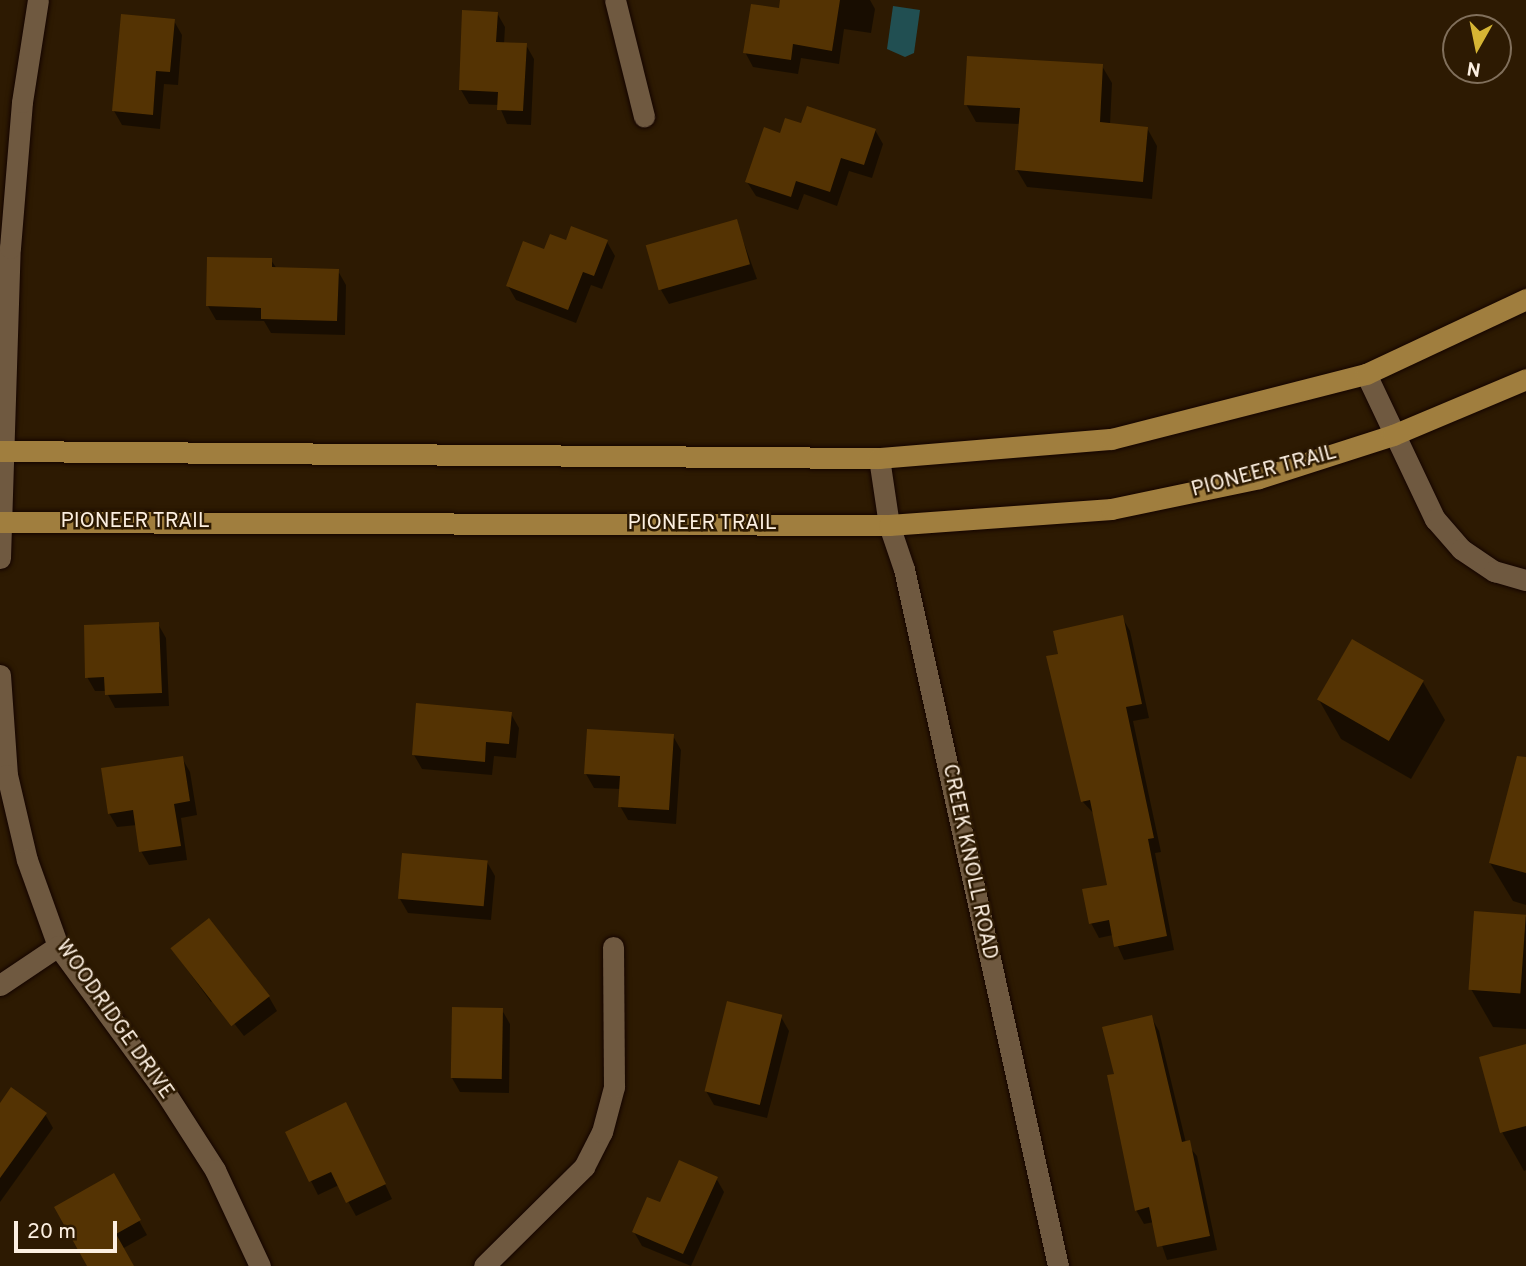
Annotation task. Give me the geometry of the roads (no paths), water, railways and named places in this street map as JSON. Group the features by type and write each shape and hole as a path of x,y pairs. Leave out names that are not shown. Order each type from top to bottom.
{"main road":[{"path":"0,451 879,458 1111,439 1366,374 1526,299"},
{"name":"PIONEER TRAIL","path":"2,522 889,525 1111,509 1259,478 1393,435 1526,379"}],"street":[{"path":"0,558 0,451 18,155 38,0"},
{"path":"615,0 644,116"},
{"path":"1366,374 1435,519 1461,549 1494,571 1526,580"},
{"name":"CREEK KNOLL ROAD","path":"879,458 889,525 904,569 1058,1266"},
{"name":"WOODRIDGE DRIVE","path":"0,675 7,775 27,860 58,946 165,1091 215,1170 260,1266"},
{"path":"0,985 58,946"},
{"path":"484,1266 584,1167 602,1132 614,1087 613,947"}],"water":[{"path":"893,6 920,10 914,53 905,57 887,49"}]}
